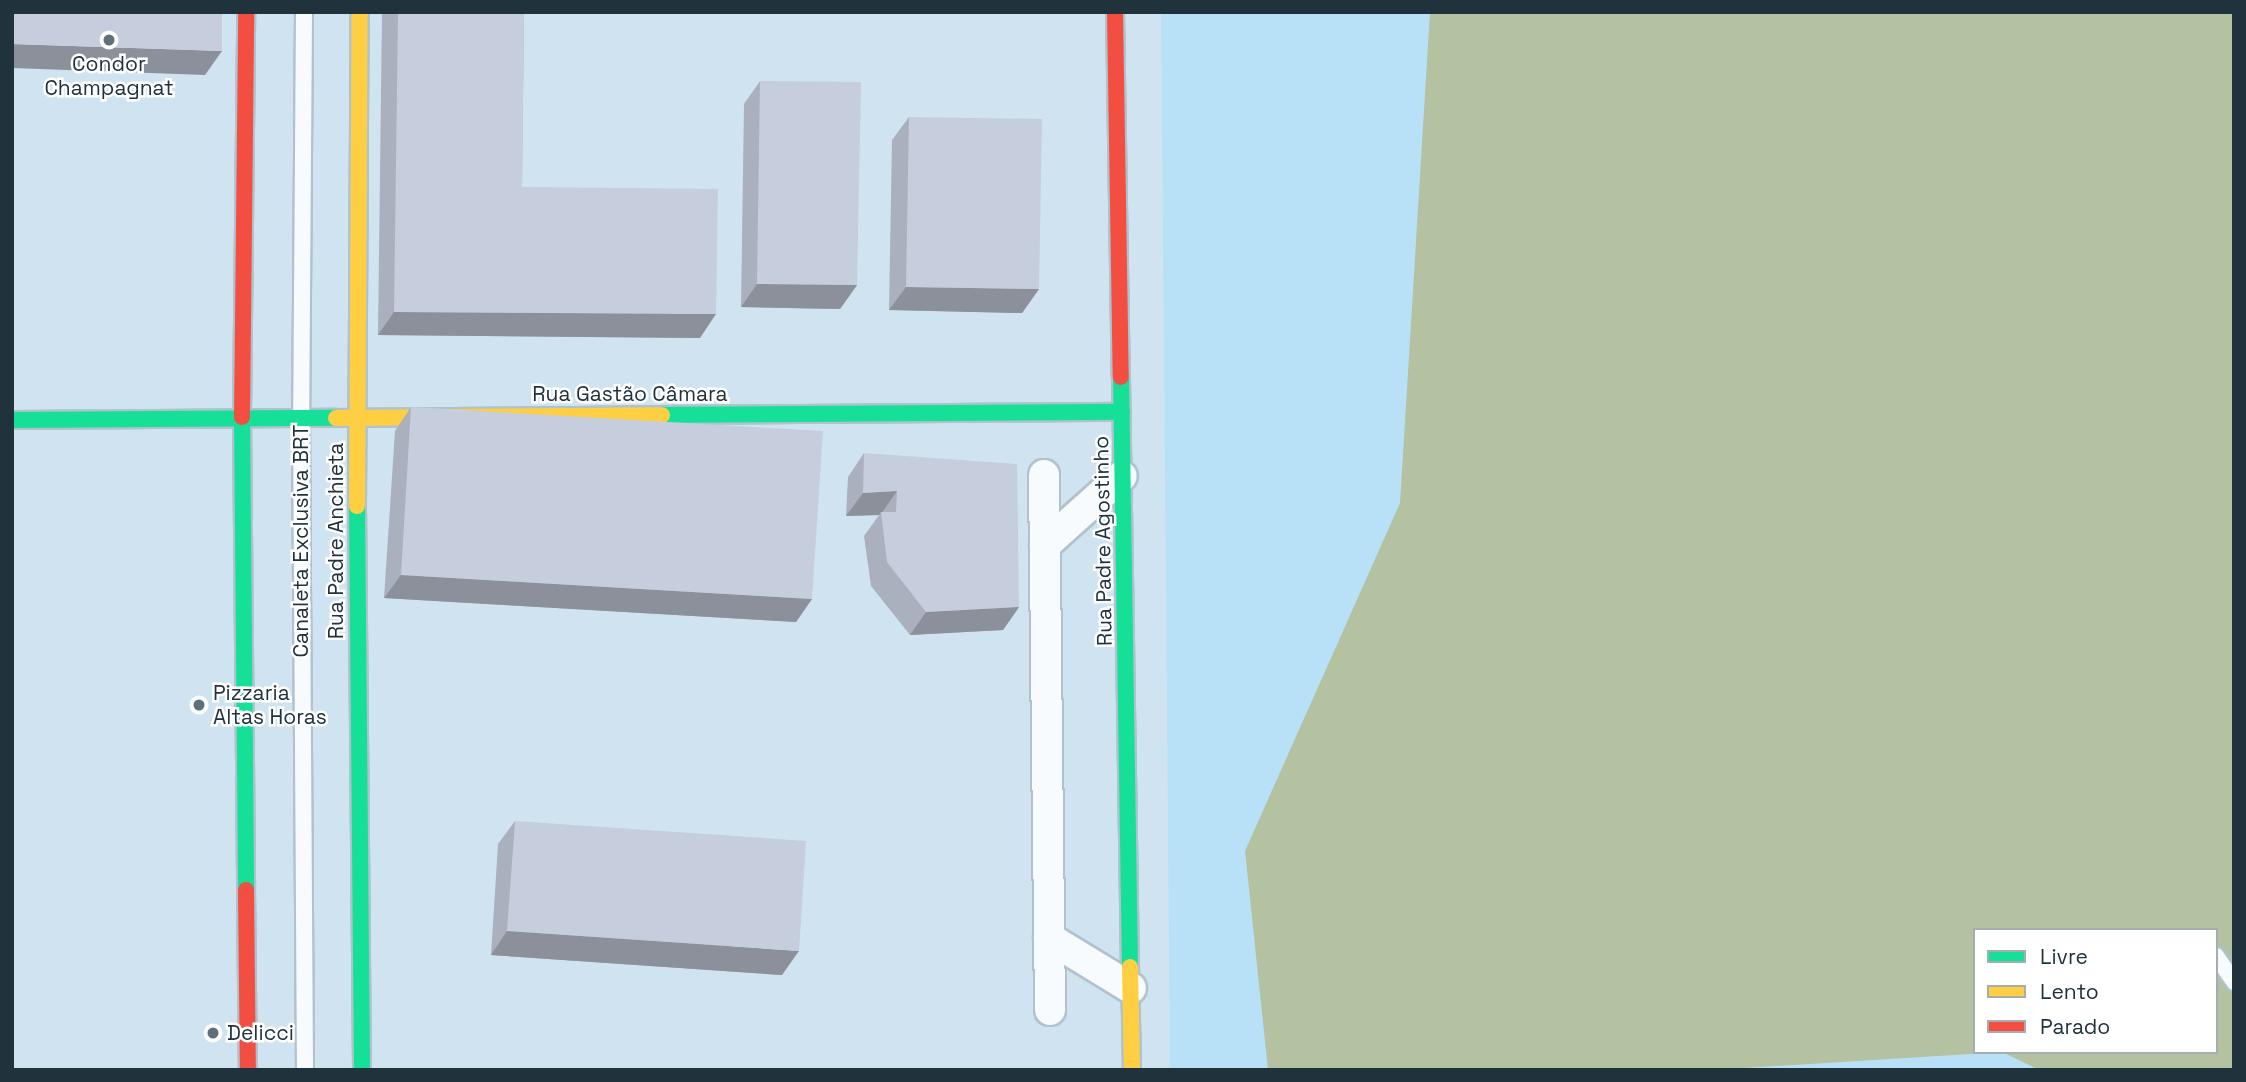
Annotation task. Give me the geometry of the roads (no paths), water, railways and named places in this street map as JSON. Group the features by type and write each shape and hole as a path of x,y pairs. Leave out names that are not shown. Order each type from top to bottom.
{"street":[{"path":"246,12 242,418 248,1070"},
{"name":"Rua Padre Anchieta","path":"360,12 356,417 362,1070"},
{"name":"Rua Padre Agostinho","path":"1115,12 1132,1070"},
{"name":"Rua Gastão Câmara","path":"12,420 1122,412"},
{"path":"1044,475 1051,1010"},
{"path":"1045,545 1122,476"},
{"path":"1049,938 1131,988"}],"lane":[{"name":"Canaleta Exclusiva BRT","path":"304,12 300,418 305,1070"},
{"path":"2218,959 2234,982"}],"place":[{"name":"Condor Champagnat","path":"109,40"},
{"name":"Pizzaria Altas Horas","path":"199,705"},
{"name":"Delicci","path":"213,1033"}]}
